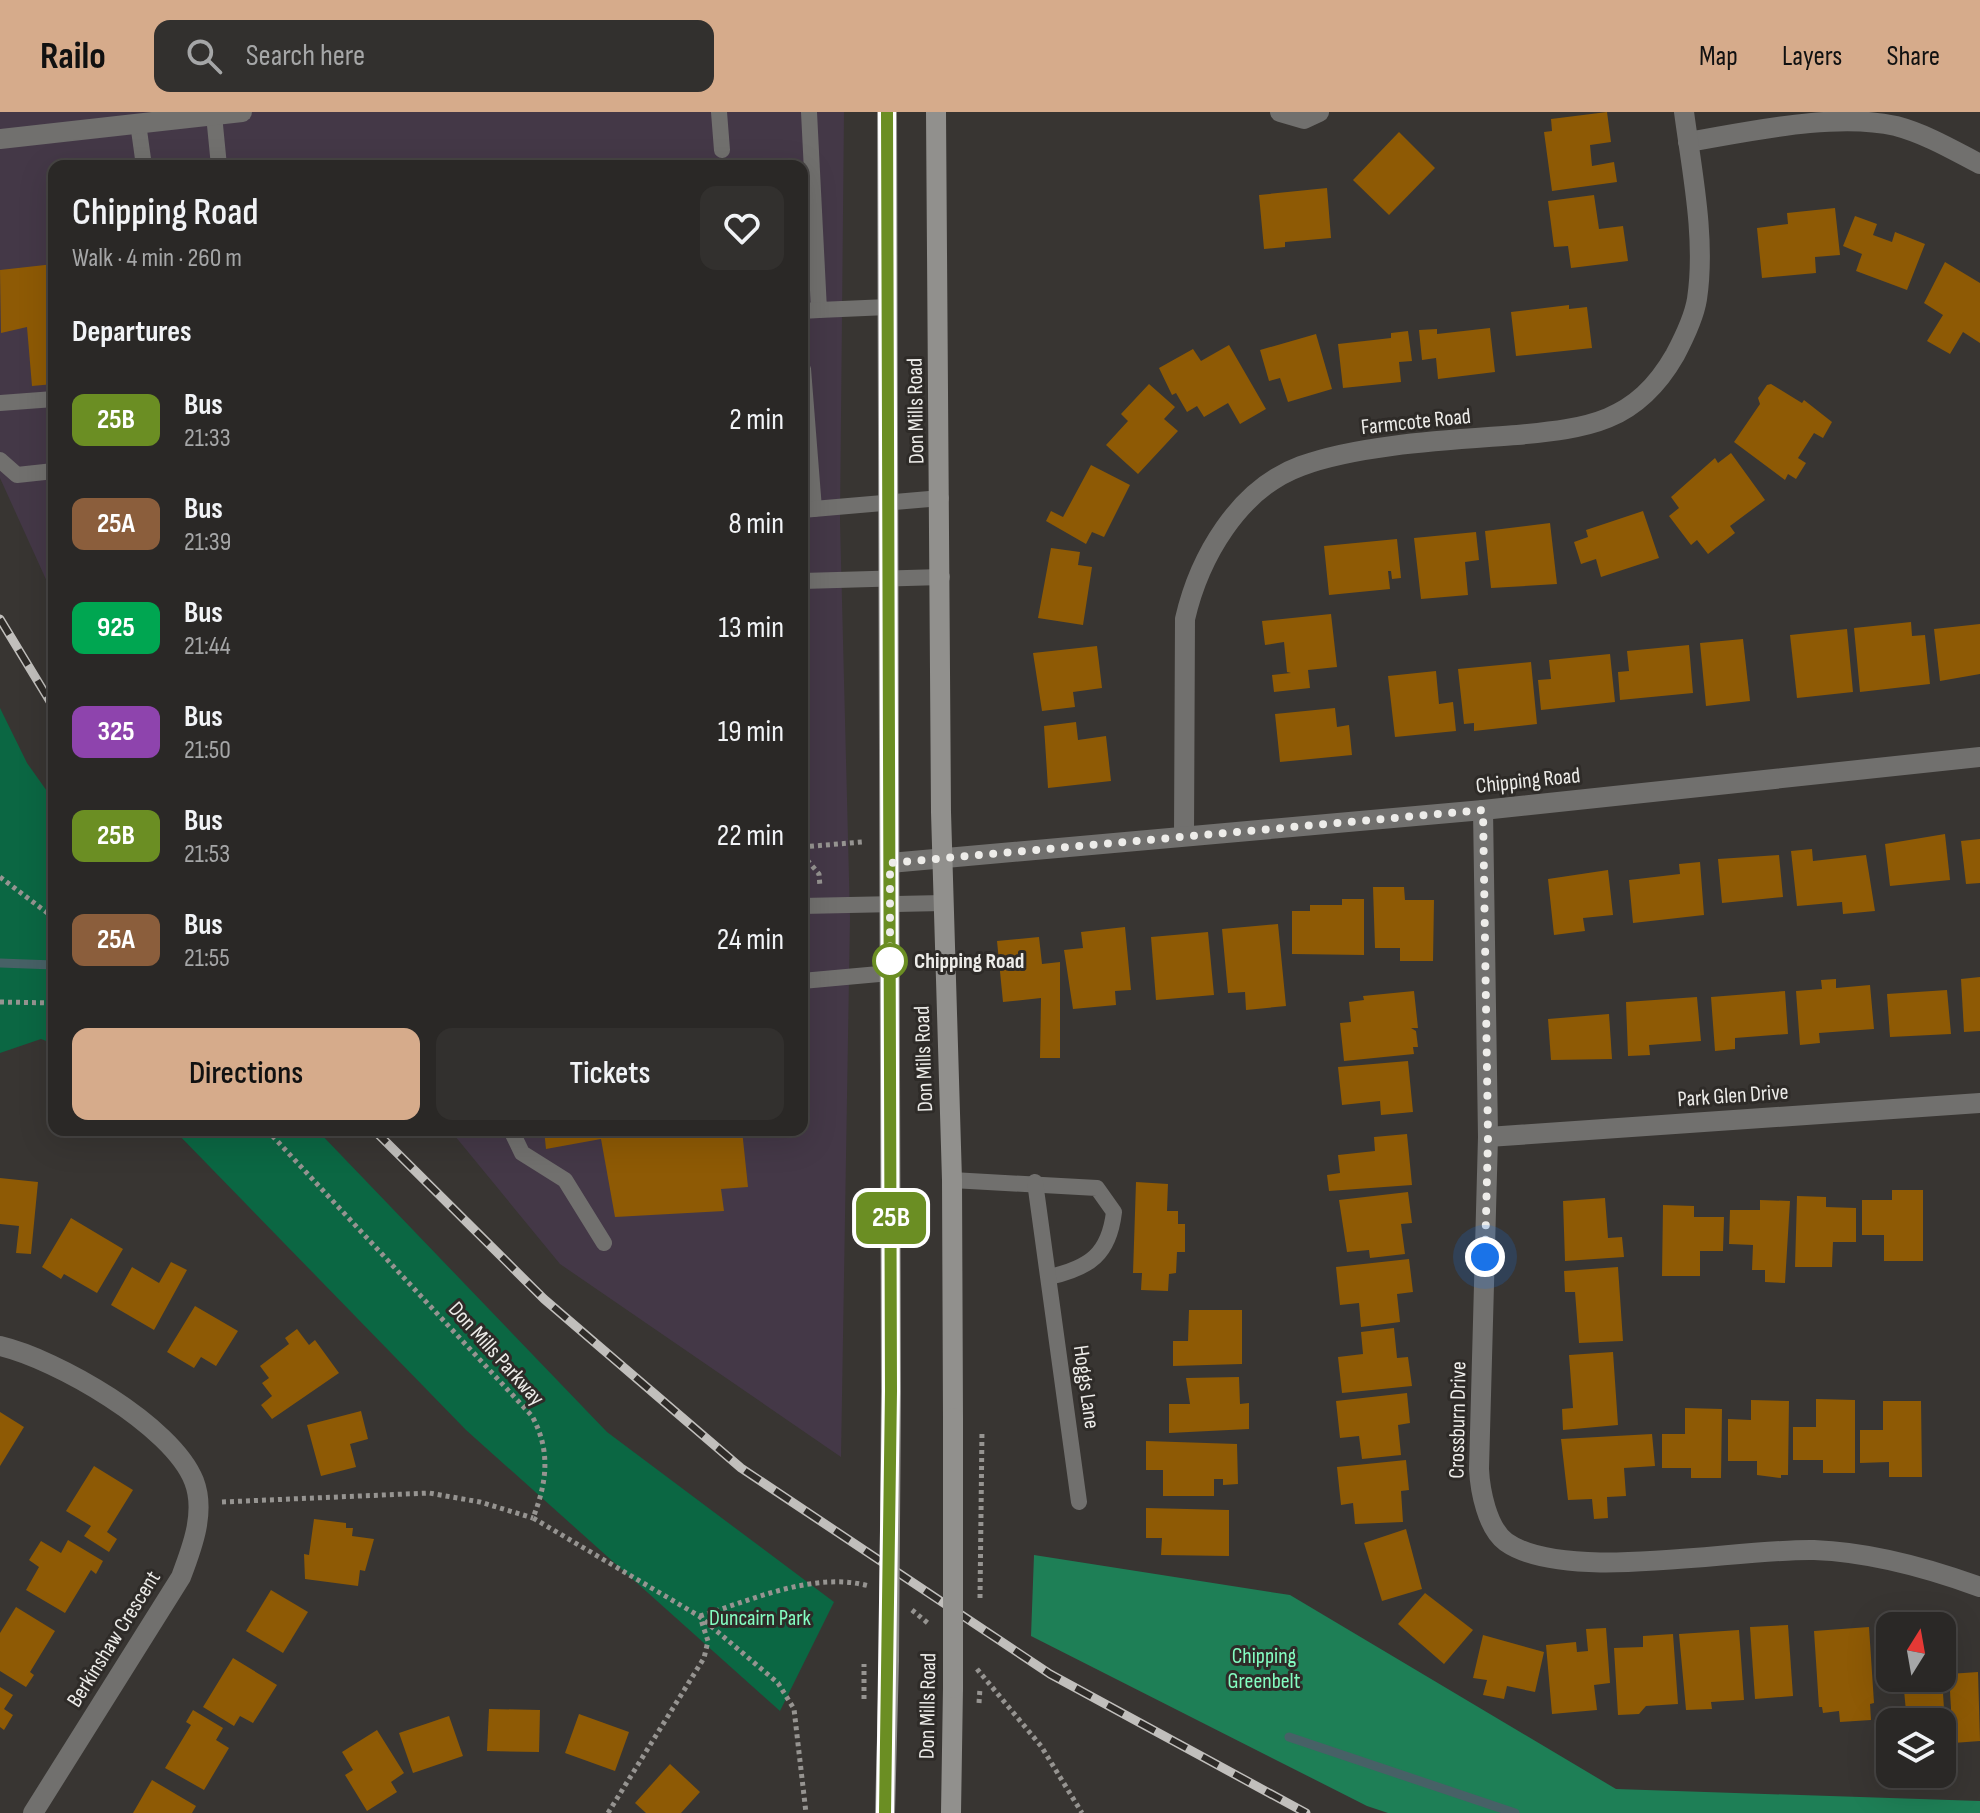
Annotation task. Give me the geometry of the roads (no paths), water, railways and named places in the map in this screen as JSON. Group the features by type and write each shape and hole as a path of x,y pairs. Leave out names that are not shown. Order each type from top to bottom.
{"main road":[{"name":"Don Mills Road","path":"885,1813 891,1391 887,112"},
{"name":"Don Mills Road","path":"936,112 942,859 952,1180 951,1813"}],"street":[{"path":"0,139 242,112"},
{"path":"1280,112 1304,119 1319,112"},
{"name":"Farmcote Road","path":"1184,835 1185,619 1193,585 1223,529 1262,491 1299,466 1385,449 1563,432 1597,425 1622,412 1649,391 1684,340 1696,302 1700,261 1684,112"},
{"path":"1688,142 1854,121 1895,126 1933,140 1980,164"},
{"name":"Chipping Road","path":"890,863 1483,810 1980,757"},
{"name":"Crossburn Drive","path":"1483,810 1488,1137 1479,1469 1480,1487 1488,1511 1504,1541 1549,1559 1580,1562 1774,1550 1830,1552 1934,1571 1980,1587"},
{"name":"Park Glen Drive","path":"1488,1137 1980,1103"},
{"name":"Berkinshaw Crescent","path":"0,1346 25,1352 74,1376 148,1423 180,1456 195,1481 198,1503 192,1548 181,1577 33,1813"}],"lane":[{"path":"719,112 722,150"},
{"path":"809,112 810,310 888,307"},
{"path":"214,115 218,160"},
{"path":"138,123 143,160"},
{"path":"0,403 48,399"},
{"path":"0,460 17,475 48,472"},
{"path":"808,509 941,498"},
{"path":"808,581 942,577"},
{"path":"808,906 943,903"},
{"path":"808,980 890,973"},
{"path":"514,1136 522,1153 565,1180 604,1243"},
{"path":"952,1180 1035,1182 1097,1188 1114,1212 1111,1236 1093,1260 1072,1272 1049,1277"},
{"name":"Hoggs Lane","path":"1035,1182 1079,1502"}],"waterway":[{"path":"0,963 48,965"},
{"path":"1289,1737 1515,1813"}],"railway":[{"path":"0,619 48,698"},
{"path":"380,1136 544,1299 741,1468 1050,1674 1306,1813"}],"place":[{"name":"Chipping Road","path":"890,961"}],"park label":[{"name":"Duncairn Park","path":"760,1618"},
{"name":"Chipping Greenbelt","path":"1264,1668"}]}
